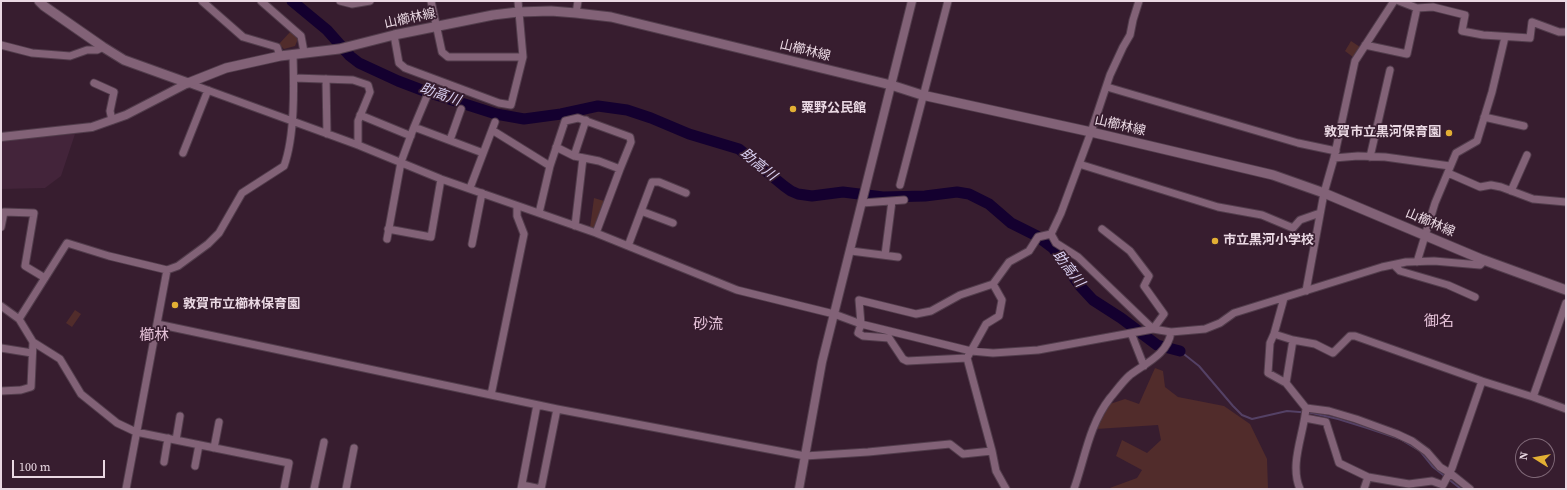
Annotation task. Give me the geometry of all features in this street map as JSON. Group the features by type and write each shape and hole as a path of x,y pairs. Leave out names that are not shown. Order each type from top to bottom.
{"main road":[{"path":"39,1 103,47 124,60 188,83"},
{"name":"山櫛林線","path":"188,83 226,68 280,56 339,49 394,35 493,15 518,12 576,13 611,17 890,85 922,95 1092,132 1273,175 1324,193 1425,236 1566,290"}],"street":[{"path":"202,1 243,37 277,47 280,56"},
{"path":"261,1 301,36 304,52"},
{"path":"340,1 352,4 370,1"},
{"path":"431,1 442,52 448,57 523,57"},
{"path":"394,35 399,63 404,68 499,104 511,105 523,57 518,1"},
{"path":"576,13 578,1"},
{"path":"799,489 822,362 851,251 890,85 912,1"},
{"path":"900,185 922,95 948,1"},
{"path":"1051,234 1061,213 1092,132 1106,86 1123,47 1130,35 1139,1"},
{"path":"1306,291 1324,193 1335,154 1355,61 1394,1"},
{"path":"1399,1 1417,8 1433,7 1465,15 1462,31 1483,35 1530,38 1532,22 1559,32 1566,32"},
{"path":"1365,45 1406,54 1417,8"},
{"path":"1417,262 1435,203 1456,152 1478,141 1492,92 1505,37"},
{"path":"1,45 32,53 70,56 87,50 97,50 103,47"},
{"path":"19,319 66,242 109,256 167,270 178,266 208,244 219,233 242,193 284,166 292,121 294,78 293,54"},
{"path":"1370,157 1390,70"},
{"path":"294,78 353,80 368,85 370,92 358,121 358,145"},
{"path":"326,79 327,134"},
{"path":"94,83 114,92 110,111 112,120"},
{"path":"1,137 92,127 126,115 188,83 358,145 441,179 596,233 737,290 834,314 861,324 971,351 994,353 1038,350 1153,329 1171,332 1205,330 1220,323 1234,313 1374,269 1394,265 1434,261 1480,265 1485,260"},
{"path":"1106,86 1335,154 1385,157 1450,166"},
{"path":"183,153 208,90"},
{"path":"387,240 401,162 427,96"},
{"path":"450,140 461,109"},
{"path":"360,115 412,136"},
{"path":"1484,117 1524,126"},
{"path":"539,213 550,166 565,121 578,118 586,120 630,137 631,142 596,233"},
{"path":"574,156 586,120"},
{"path":"470,188 495,122"},
{"path":"414,127 483,153"},
{"path":"492,130 550,166"},
{"path":"556,147 574,156 599,161 620,169"},
{"path":"1511,191 1527,156"},
{"path":"574,226 583,158"},
{"path":"1079,164 1218,207 1262,215 1293,228 1300,220 1320,213"},
{"path":"1448,173 1480,187 1491,185 1501,187 1533,199 1566,202"},
{"path":"388,229 431,238 441,179"},
{"path":"628,246 652,182 658,182 686,193"},
{"path":"472,244 482,193"},
{"path":"862,201 904,200"},
{"path":"885,255 892,201"},
{"path":"491,395 524,234 518,216 517,206"},
{"path":"641,211 673,224"},
{"path":"1,227 4,212 34,213 25,266 45,278"},
{"path":"1102,229 1130,251 1149,276 1144,286 1164,314 1153,329"},
{"path":"967,358 907,361 903,359 889,338 858,333 861,324 859,300 916,314 931,311 960,295 994,284 1009,262 1029,251 1038,237 1051,234"},
{"path":"1051,234 1056,243 1078,257 1153,329"},
{"path":"851,251 898,257"},
{"path":"1394,265 1400,271 1448,285 1475,297"},
{"path":"126,489 167,270"},
{"path":"994,284 1002,300 999,316 986,324 967,358 996,471 1006,489"},
{"path":"1284,298 1270,343 1268,373 1286,383 1306,408 1329,411 1412,441 1426,452 1440,467 1470,489"},
{"path":"1533,397 1566,303"},
{"path":"1,306 19,319 33,342 60,359 81,394 117,423 136,432 290,463 284,489"},
{"path":"157,324 537,405 805,456 868,452 950,444 963,454 992,451"},
{"path":"1131,332 1144,366"},
{"path":"1074,489 1091,432 1099,414 1109,399 1129,376 1160,354 1170,340 1171,332"},
{"path":"1274,334 1293,340 1315,344 1333,353 1350,336 1355,336 1566,409"},
{"path":"1286,383 1293,340"},
{"path":"1,391 21,390 31,387 33,342"},
{"path":"1,348 32,353"},
{"path":"1305,418 1326,422 1340,463 1368,477 1409,484 1432,481 1443,485 1450,473 1482,381"},
{"path":"537,405 521,487 541,489 557,409"},
{"path":"1300,489 1297,481 1297,462 1306,408"},
{"path":"164,462 180,416"},
{"path":"214,448 219,422"},
{"path":"314,489 324,442"},
{"path":"195,466 199,445"},
{"path":"346,489 354,448"},
{"path":"1364,489 1368,477"}],"shaded area":[{"path":"291,31 298,39 295,46 284,49 279,44"},
{"path":"1351,41 1360,47 1353,57 1345,51"},
{"path":"75,134 61,176 45,188 1,189 1,140"},
{"path":"594,198 604,201 593,229 590,228"},
{"path":"75,310 81,314 72,327 66,323"},
{"path":"1155,368 1163,371 1165,387 1178,397 1224,406 1250,424 1267,459 1268,489 1107,489 1137,478 1142,470 1116,456 1122,440 1147,453 1161,440 1158,425 1096,429 1110,404 1125,399 1139,404"}],"waterway":[{"name":"助高川","path":"292,1 327,30 350,56 359,63 398,81 427,92 496,114 524,119 561,114 598,106 627,110 651,118 689,134 739,149 784,186 798,194 812,196 843,192 883,197 925,196 957,192 969,194 989,204 1011,223 1037,236 1053,248 1080,286 1093,300 1121,318 1157,345 1180,351"},
{"path":"1180,351 1199,366 1242,415 1252,419 1287,411 1312,413 1338,419 1400,439 1420,451 1433,467 1461,489"}],"place":[{"name":"粟野公民館","path":"793,109"},
{"name":"敦賀市立黒河保育園","path":"1449,133"},
{"name":"市立黒河小学校","path":"1215,241"},
{"name":"敦賀市立櫛林保育園","path":"175,305"}],"district":[{"name":"御名","path":"1439,322"},
{"name":"砂流","path":"708,325"},
{"name":"櫛林","path":"154,336"}]}
